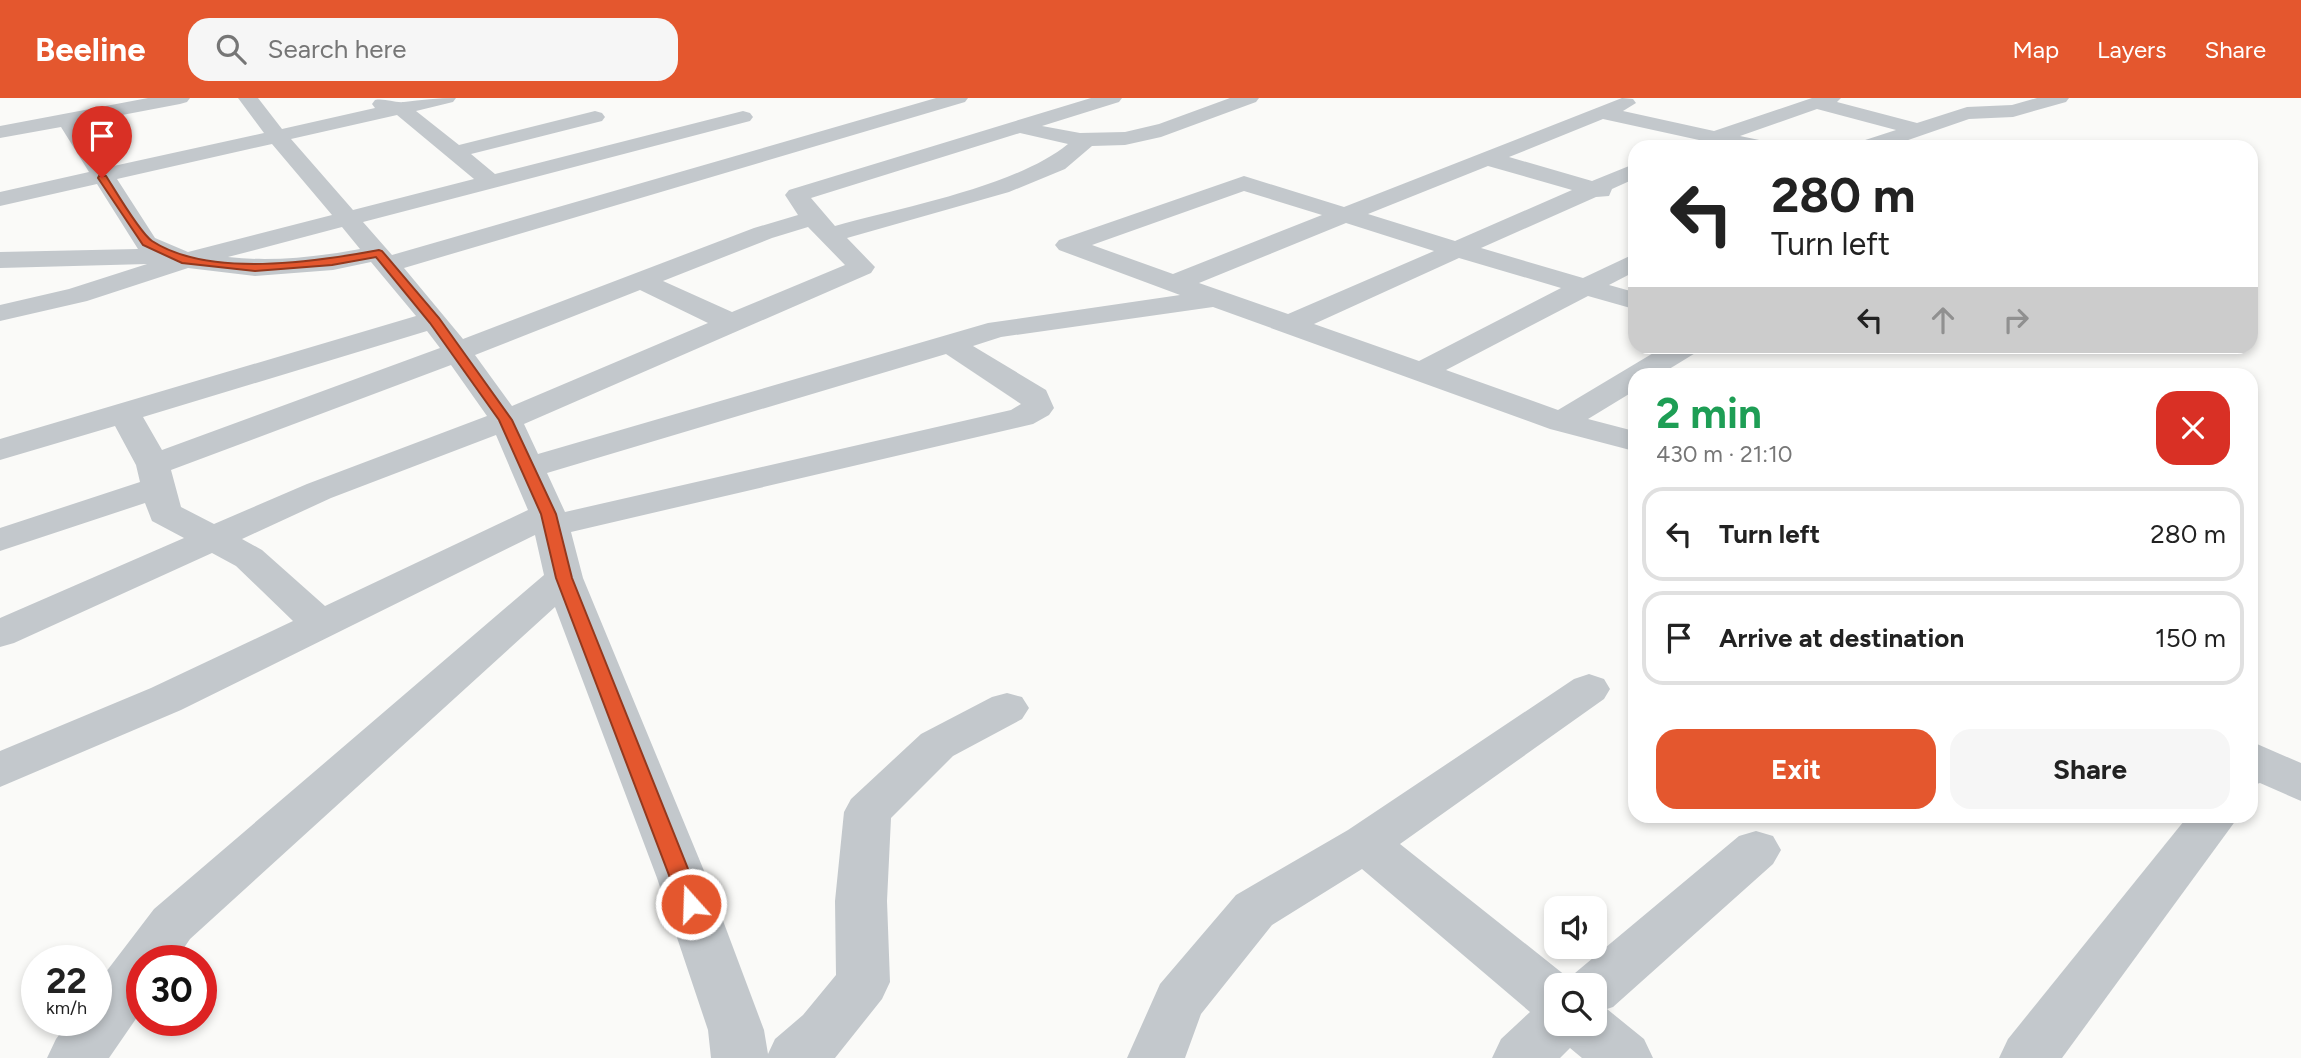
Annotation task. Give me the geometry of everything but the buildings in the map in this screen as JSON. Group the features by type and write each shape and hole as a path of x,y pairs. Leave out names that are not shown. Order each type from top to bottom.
{"street":[{"path":"39,146 73,129 180,98"},
{"path":"248,98 276,135 434,320 506,420 550,520 564,578 682,878 736,1030 740,1058"},
{"path":"330,102 400,108 446,98"},
{"path":"0,634 319,491 506,420 862,267 822,227 797,195 1112,98"},
{"path":"0,260 180,258 255,268 384,259 863,126 964,106 1057,138 1086,140 1139,136 1249,98"},
{"path":"1886,140 1967,113 2012,111 2059,98"},
{"path":"1708,140 1824,100 1915,129"},
{"path":"1178,102 1189,105 1201,114"},
{"path":"714,103 799,144"},
{"path":"1174,283 1626,103"},
{"path":"572,104 643,144"},
{"path":"1941,105 1967,113"},
{"path":"0,199 102,178 276,135 364,106"},
{"path":"400,108 493,183"},
{"path":"1601,113 1729,140"},
{"path":"0,313 77,295 180,258 493,183 743,117"},
{"path":"455,152 607,124"},
{"path":"863,126 933,153"},
{"path":"0,132 73,129"},
{"path":"73,129 146,243 180,258"},
{"path":"0,540 457,352 763,233 822,227 930,206 1001,187 1057,164 1086,140"},
{"path":"1486,158 1592,190 1628,195"},
{"path":"906,161 930,206"},
{"path":"1290,324 1628,174"},
{"path":"1628,299 1342,215 1244,183 1068,245 1561,422 1628,439"},
{"path":"1420,372 1628,265"},
{"path":"639,280 732,323"},
{"path":"528,468 998,329 1215,298"},
{"path":"0,450 434,320"},
{"path":"0,770 166,699 320,624 550,520 1022,417 1038,408 1035,397 947,342"},
{"path":"1650,368 1674,354"},
{"path":"1561,422 1628,382"},
{"path":"124,413 156,476 165,513 249,558 320,624"},
{"path":"157,945 172,924 564,578"},
{"path":"1156,1058 1179,1000 1254,910 1365,843 1589,689"},
{"path":"794,1058 823,1033 863,982 861,901 868,812 936,745 1007,708"},
{"path":"2258,762 2301,784"},
{"path":"2028,1058 2210,823"},
{"path":"1365,843 1544,991"},
{"path":"1607,979 1756,850"},
{"path":"76,1058 126,988"},
{"path":"1521,1058 1544,1036"},
{"path":"1597,1036 1624,1058"}],"route":[{"path":"102,178 146,243 186,260 255,268 332,262 379,253 434,320 506,420 548,514 564,578 691,904"}]}
